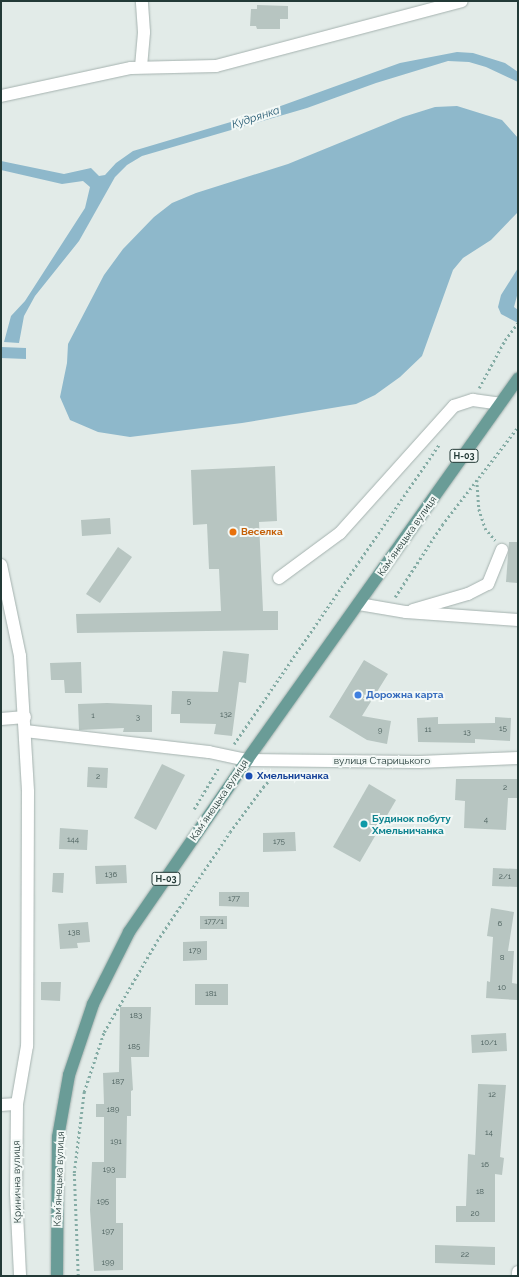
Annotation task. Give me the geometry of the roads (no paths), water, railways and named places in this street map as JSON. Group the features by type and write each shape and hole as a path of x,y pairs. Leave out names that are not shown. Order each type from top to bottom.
{"main road":[{"name":"Камʼянецька вулиця","path":"57,1276 58,1137 69,1075 93,1004 129,932 246,760 359,604 518,378"}],"street":[{"path":"141,67 144,32 142,1"},
{"path":"1,96 141,67 216,66 462,1"},
{"path":"280,578 340,533 454,406 473,400 500,404"},
{"path":"406,612 468,594 488,584 502,550"},
{"name":"Кринична вулиця","path":"1,564 20,656 25,717 28,792 27,1046 17,1104 16,1193 20,1276"},
{"path":"359,604 406,612 518,620"},
{"path":"1,719 25,717"},
{"name":"вулиця Старицького","path":"25,731 226,756 246,760 419,762 516,760"},
{"path":"1,1105 17,1104"}],"water":[{"name":"Кудрянка","path":"457,52 473,53 505,63 518,72 518,82 486,67 469,62 448,61 376,83 307,108 142,156 127,165 115,177 79,241 35,296 24,316 19,343 4,342 11,316 25,301 85,208 90,187 83,181 62,184 1,170 1,161 64,174 91,168 99,176 105,175 116,163 133,151 264,112 400,63"},
{"path":"457,106 502,120 518,138 518,212 491,240 463,258 453,270 422,356 400,377 375,395 356,404 242,423 130,437 98,432 70,420 60,397 67,363 68,344 104,275 123,249 154,217 172,203 196,193 288,164 403,117 435,107"},
{"path":"518,268 518,292 514,307 518,310 518,323 501,314 498,307 501,295"},
{"path":"1,347 26,348 26,359 1,358"}],"place":[{"name":"Веселка","path":"233,532"},
{"name":"Дорожна карта","path":"358,695"},
{"name":"Хмельничанка","path":"249,776"},
{"name":"Будинок побуту Хмельничанка","path":"364,824"}]}
